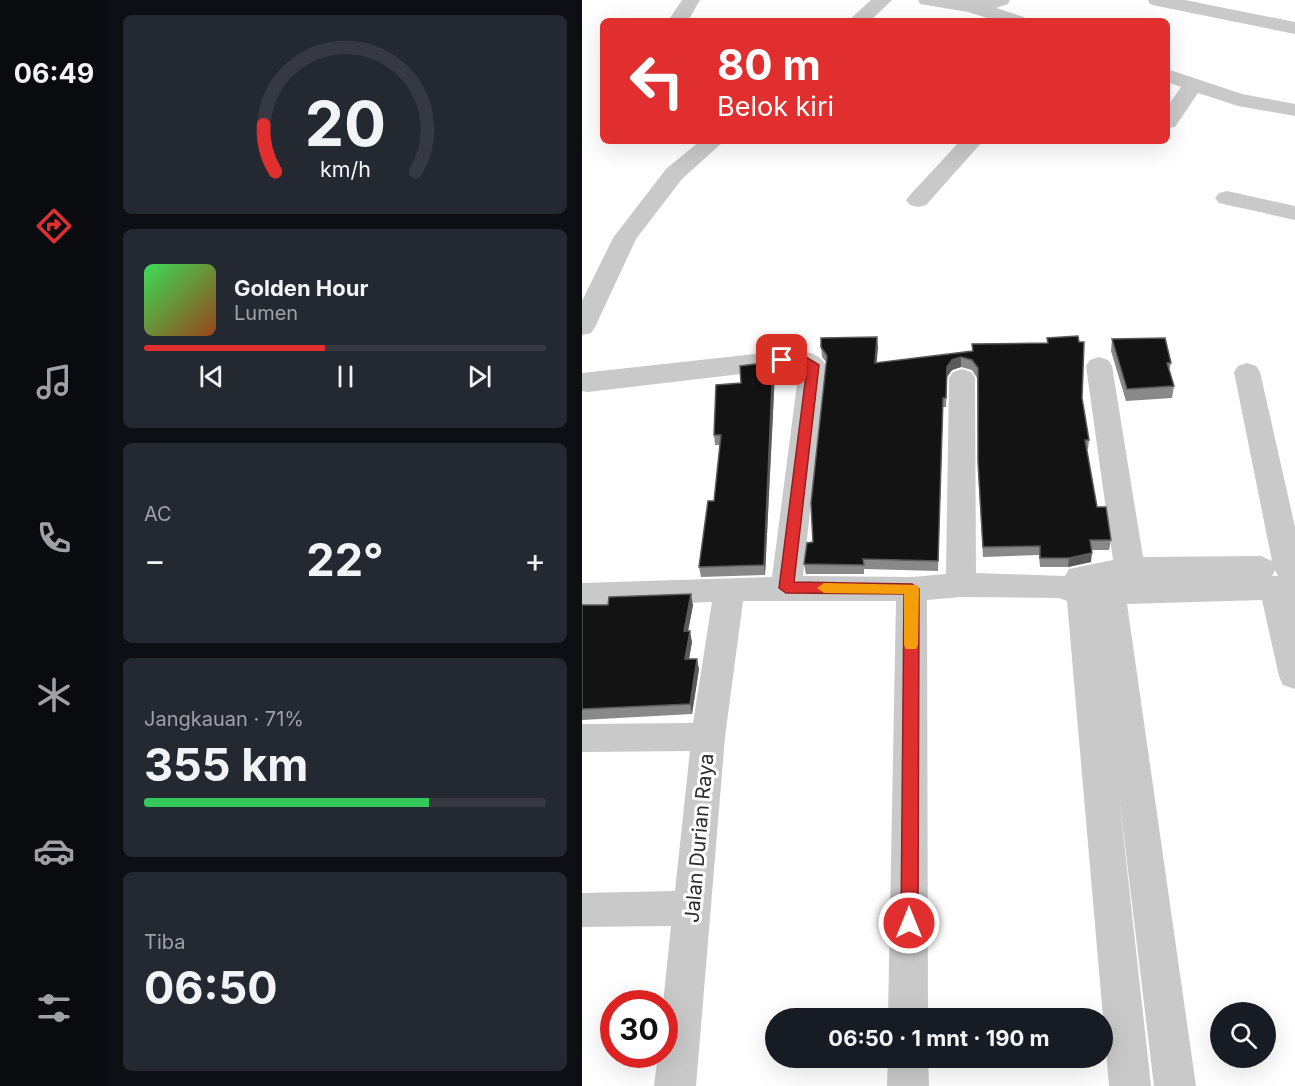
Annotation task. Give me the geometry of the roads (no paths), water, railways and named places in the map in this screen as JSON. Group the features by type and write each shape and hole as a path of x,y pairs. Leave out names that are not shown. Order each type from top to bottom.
{"street":[{"path":"680,18 691,0"},
{"path":"862,18 883,0"},
{"path":"927,0 972,6 1008,18"},
{"path":"972,6 992,4 1001,0"},
{"path":"1157,0 1277,15 1295,28"},
{"path":"1170,76 1238,100 1295,110"},
{"path":"1170,118 1193,85"},
{"path":"582,327 625,238 674,174 709,144"},
{"path":"918,201 969,144"},
{"path":"1227,198 1295,213"},
{"path":"582,382 782,360 806,360 813,365 786,588"},
{"path":"1099,366 1094,582 1116,943 1130,1086"},
{"path":"1247,372 1288,578 1295,676"},
{"path":"961,585 962,378"},
{"path":"582,595 786,588 912,589 961,585 1288,578"},
{"path":"1094,582 1156,942 1175,1086"},
{"path":"908,1008 912,589"},
{"name":"Jalan Durian Raya","path":"675,1086 708,737 729,590"},
{"path":"582,738 708,737"},
{"path":"582,910 693,908"},
{"path":"1116,943 1156,942"},
{"path":"908,1068 908,1086"}]}
